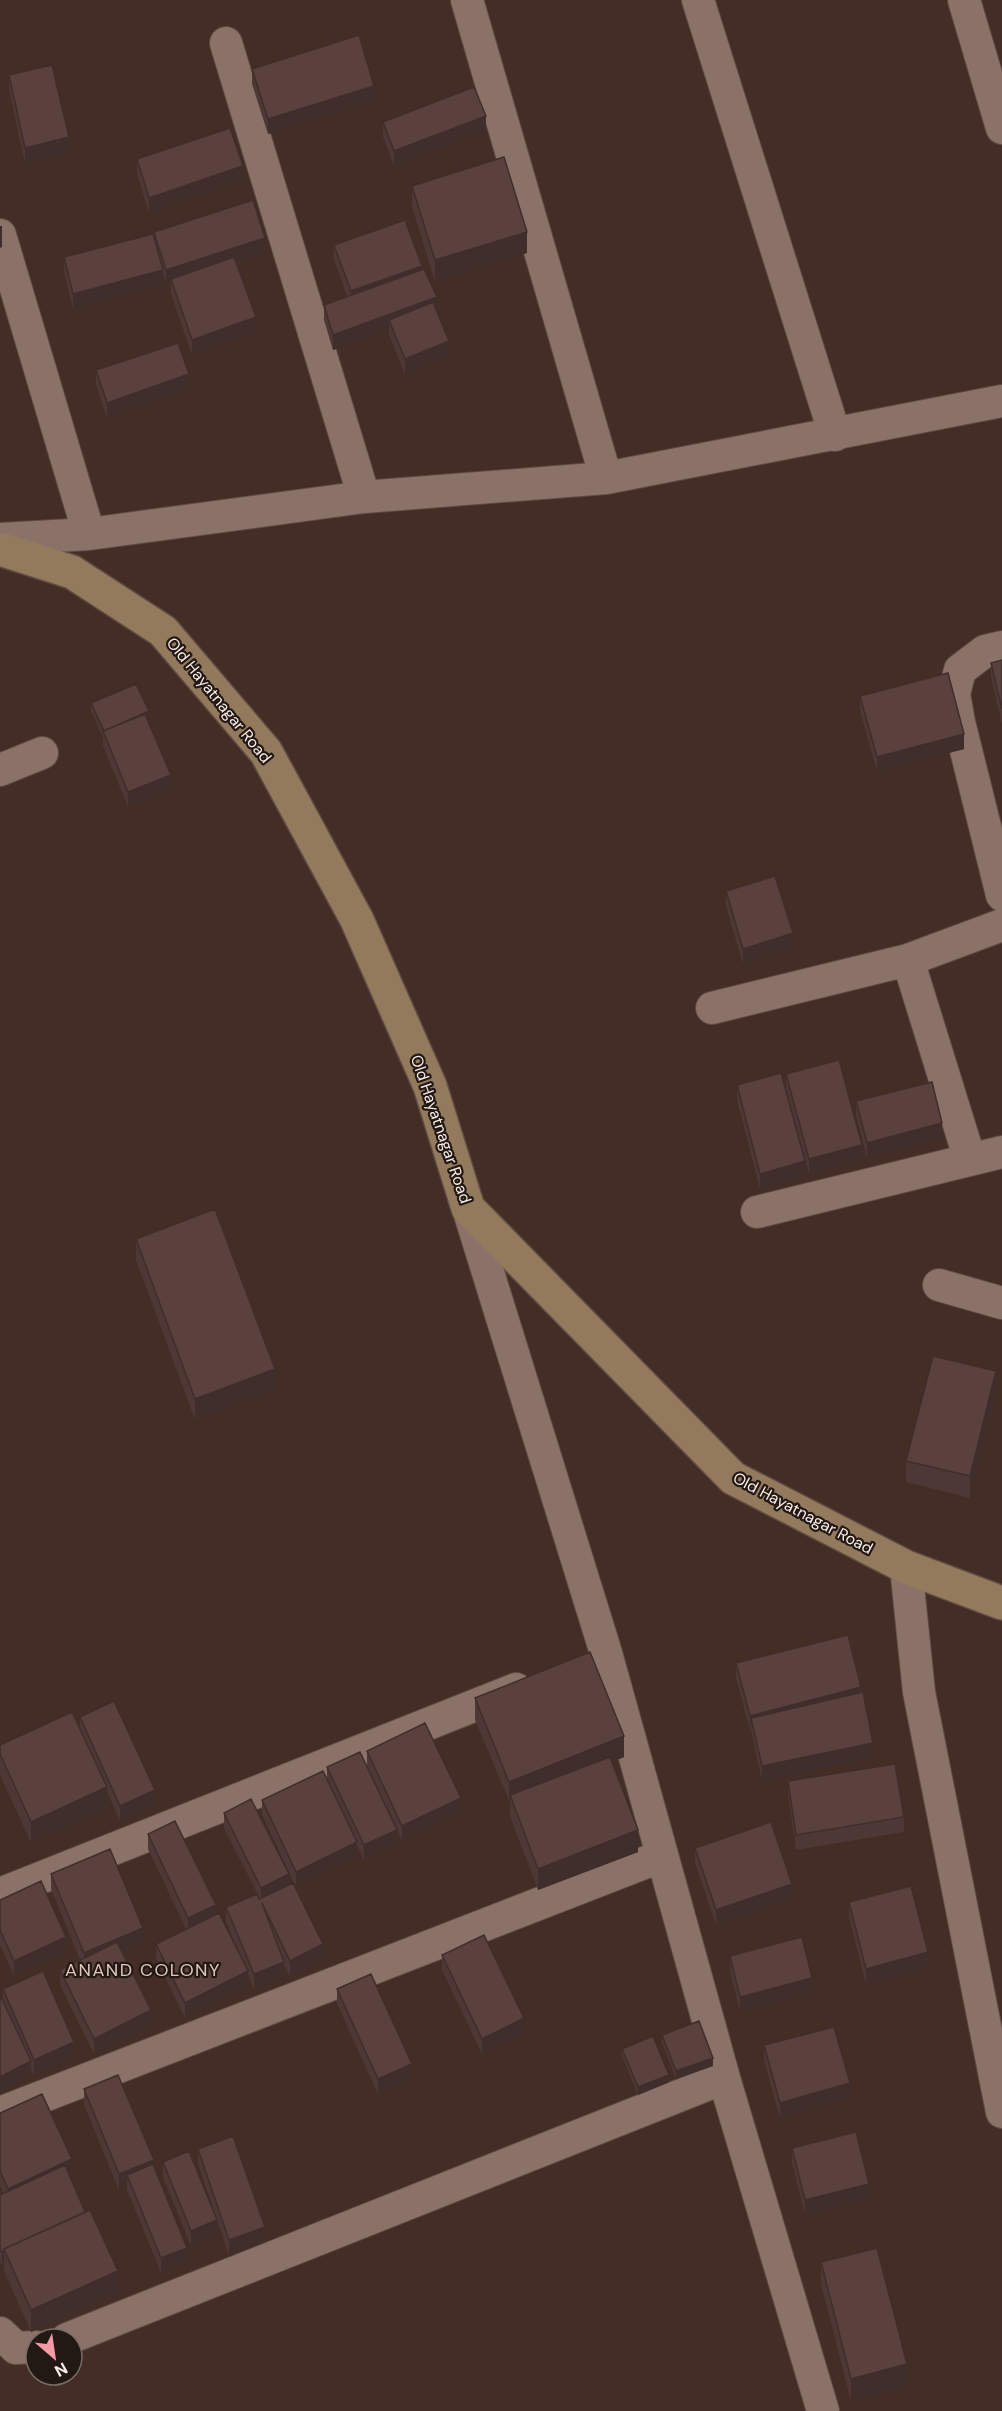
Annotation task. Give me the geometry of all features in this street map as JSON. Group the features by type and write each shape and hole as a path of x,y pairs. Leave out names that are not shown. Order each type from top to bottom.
{"street":[{"path":"467,0 606,478"},
{"path":"698,0 835,435"},
{"path":"964,0 1002,128"},
{"path":"226,43 364,497"},
{"path":"0,235 89,534"},
{"path":"0,539 89,534 364,497 606,478 1002,401"},
{"name":"Old Hayatnagar Road","path":"0,549 72,572 163,631 266,752 357,921 430,1086 468,1208 733,1478 906,1567 1002,1603"},
{"path":"1002,647 985,651 960,670 954,694 1002,895"},
{"path":"0,770 42,753"},
{"path":"712,1008 908,960 1002,925"},
{"path":"908,960 970,1160"},
{"path":"757,1212 1002,1152"},
{"path":"468,1208 595,1658 662,1856 724,2078 823,2411"},
{"path":"939,1285 1002,1303"},
{"path":"906,1567 919,1692 1002,2112"},
{"path":"0,1894 540,1680"},
{"path":"0,2113 662,1856"},
{"path":"84,2332 724,2078"},
{"path":"0,2333 16,2348 24,2348"}],"building":[{"path":"359,35 374,86 268,119 252,69"},
{"path":"52,65 69,137 25,148 9,75"},
{"path":"474,87 486,116 394,151 383,122"},
{"path":"230,128 243,166 149,198 137,159"},
{"path":"504,157 527,232 435,260 412,186"},
{"path":"253,200 265,238 166,270 154,232"},
{"path":"405,220 422,266 351,291 334,245"},
{"path":"153,234 163,270 73,294 64,257"},
{"path":"234,257 256,317 192,340 171,279"},
{"path":"424,269 437,297 333,335 324,305"},
{"path":"433,302 449,341 405,359 389,320"},
{"path":"178,343 189,374 107,403 96,370"},
{"path":"1002,660 1002,709 991,663"},
{"path":"948,673 964,734 877,757 860,696"},
{"path":"136,684 149,711 104,731 91,703"},
{"path":"145,714 171,775 128,792 103,731"},
{"path":"775,876 793,933 743,949 726,891"},
{"path":"839,1060 862,1145 809,1159 786,1074"},
{"path":"781,1073 805,1161 760,1174 737,1085"},
{"path":"932,1082 942,1123 867,1143 856,1101"},
{"path":"215,1209 275,1369 195,1399 136,1239"},
{"path":"933,1356 996,1371 970,1476 906,1461"},
{"path":"848,1635 861,1687 750,1716 736,1663"},
{"path":"590,1652 624,1736 509,1782 475,1698"},
{"path":"863,1692 873,1743 762,1766 751,1718"},
{"path":"114,1701 155,1790 120,1806 80,1717"},
{"path":"72,1712 107,1787 31,1822 0,1754 0,1745"},
{"path":"425,1723 461,1798 402,1826 367,1751"},
{"path":"360,1752 397,1830 364,1845 327,1767"},
{"path":"610,1757 638,1830 538,1869 510,1795"},
{"path":"895,1764 904,1817 796,1835 788,1781"},
{"path":"323,1771 357,1842 296,1872 262,1800"},
{"path":"251,1799 289,1874 261,1888 224,1813"},
{"path":"175,1821 216,1905 188,1918 148,1834"},
{"path":"771,1822 792,1884 716,1910 695,1848"},
{"path":"110,1849 143,1928 84,1953 51,1874"},
{"path":"41,1881 66,1937 14,1961 0,1930 0,1900"},
{"path":"293,1883 323,1944 290,1961 262,1903 284,1962 254,1974 226,1907 257,1894 259,1899"},
{"path":"911,1886 928,1952 866,1969 849,1902"},
{"path":"219,1913 248,1971 185,2003 156,1944"},
{"path":"484,1935 524,2018 482,2039 442,1955"},
{"path":"802,1937 812,1978 740,1997 730,1956"},
{"path":"117,1942 151,2010 94,2039 60,1970"},
{"path":"43,1971 74,2042 34,2060 3,1989"},
{"path":"371,1974 412,2064 378,2079 337,1989"},
{"path":"0,1995 31,2061 0,2077"},
{"path":"699,2021 713,2058 676,2071 662,2035"},
{"path":"834,2027 850,2083 780,2103 764,2045"},
{"path":"653,2036 669,2075 638,2087 622,2049"},
{"path":"118,2075 154,2160 119,2174 84,2089"},
{"path":"42,2094 72,2159 8,2189 0,2171 0,2113"},
{"path":"856,2132 869,2184 805,2200 792,2148"},
{"path":"233,2136 265,2227 229,2240 198,2149"},
{"path":"189,2151 217,2220 191,2231 163,2162"},
{"path":"153,2164 187,2248 161,2258 127,2175"},
{"path":"65,2165 85,2212 4,2249 2,2252 0,2247 0,2195"},
{"path":"90,2210 118,2271 31,2310 4,2249"},
{"path":"877,2248 907,2364 851,2379 821,2262"}],"district":[{"name":"ANAND COLONY","path":"143,1970"}]}
